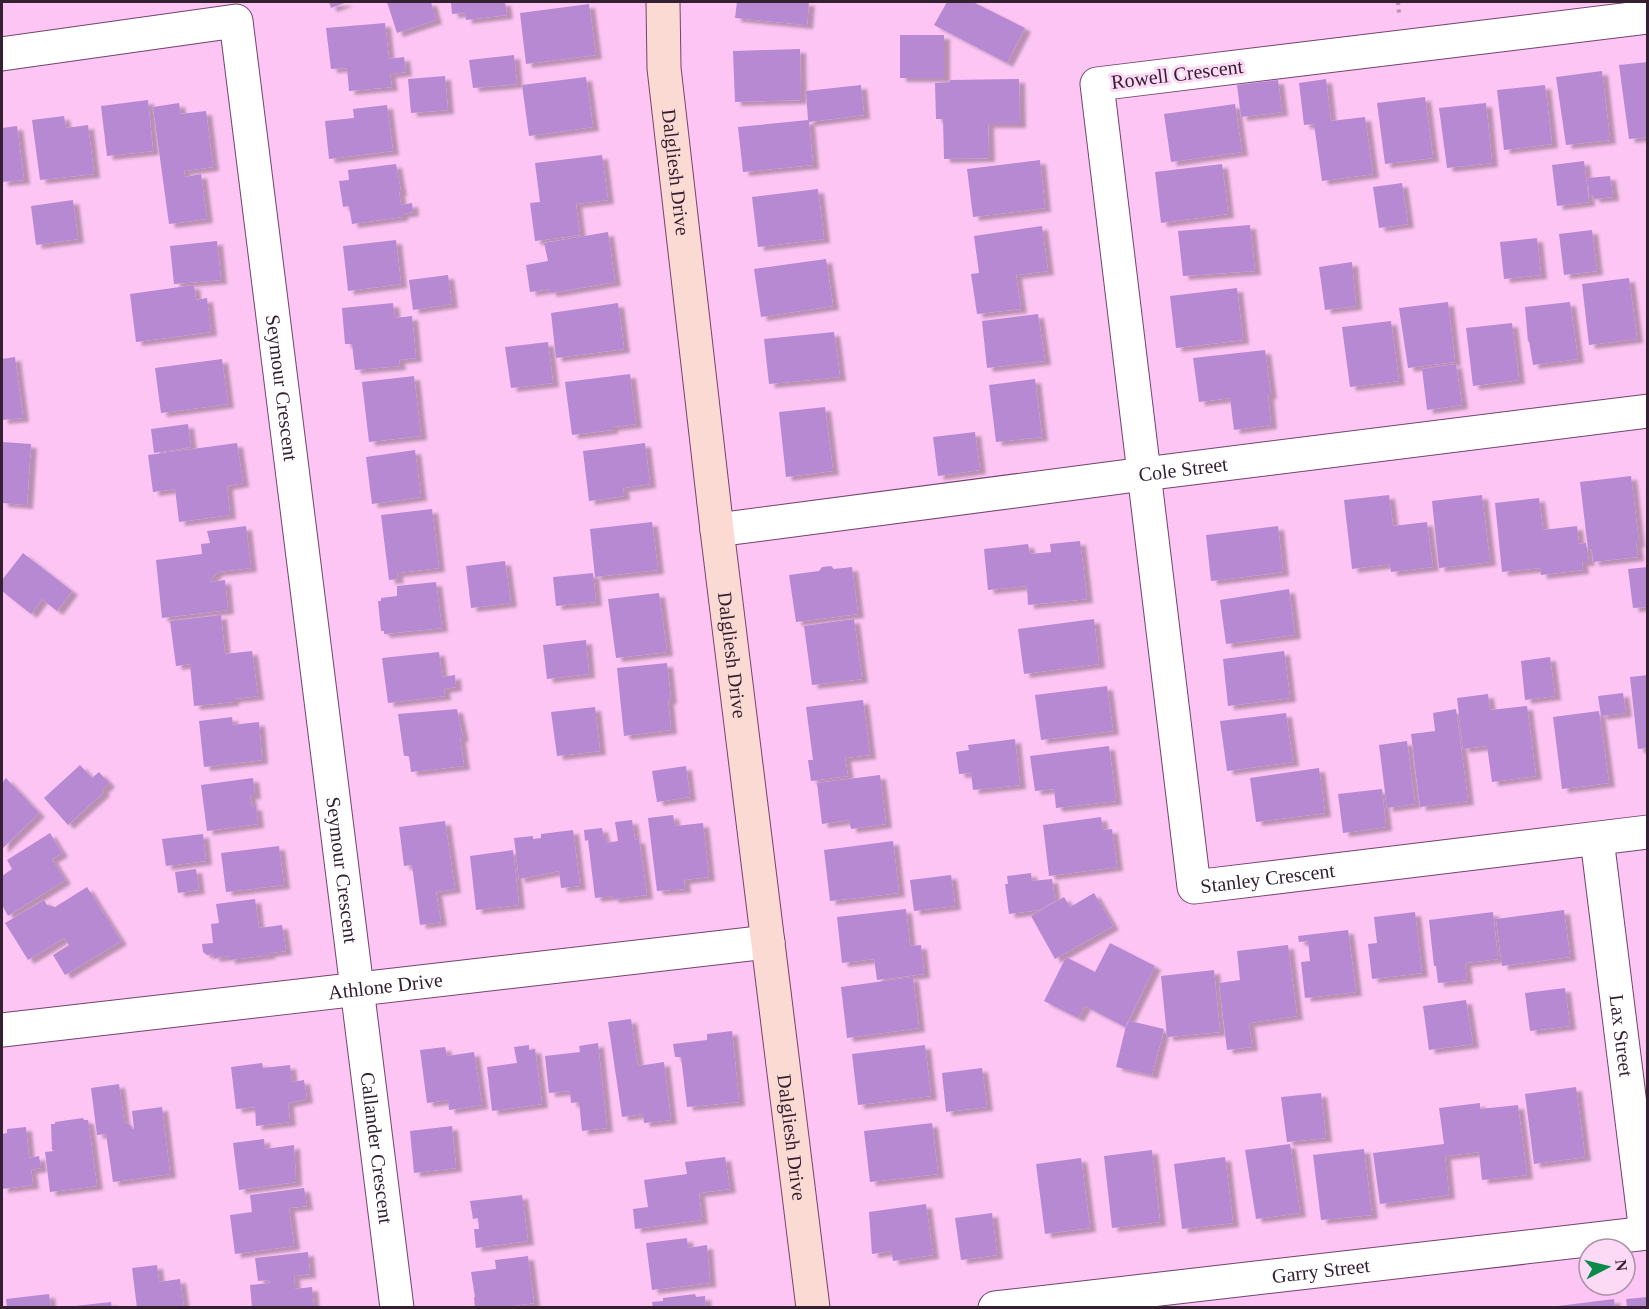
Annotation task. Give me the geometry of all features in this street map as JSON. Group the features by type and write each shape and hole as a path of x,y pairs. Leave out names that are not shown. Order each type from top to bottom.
{"street":[{"name":"Dalgliesh Drive","path":"663,2 664,68 717,530 813,1308"},
{"name":"Rowell Crescent","path":"1144,474 1097,84 1647,18"},
{"name":"Seymour Crescent","path":"2,54 236,21 357,989"},
{"name":"Cole Street","path":"717,530 1647,411"},
{"name":"Stanley Crescent","path":"1144,474 1194,887 1647,832"},
{"name":"Lax Street","path":"1597,838 1647,1233"},
{"name":"Athlone Drive","path":"2,1030 768,942"},
{"name":"Callander Crescent","path":"357,989 397,1308"},
{"name":"Garry Street","path":"995,1308 1647,1233"}],"building":[{"path":"329,2 347,2 331,8"},
{"path":"387,2 431,2 436,20 397,33"},
{"path":"505,2 507,15 466,20 465,13 452,14 451,3"},
{"path":"737,2 809,2 807,25 735,18"},
{"path":"947,2 973,2 1025,28 1007,63 934,25"},
{"path":"589,4 596,55 526,64 520,13"},
{"path":"385,23 389,59 404,57 406,72 390,74 392,87 349,91 347,68 331,69 326,28"},
{"path":"900,35 944,35 944,78 900,78"},
{"path":"800,49 801,100 735,102 733,51"},
{"path":"514,55 517,84 473,88 469,60"},
{"path":"1648,62 1648,137 1629,139 1619,65"},
{"path":"1602,71 1610,140 1566,145 1556,77"},
{"path":"445,76 448,110 411,113 408,79"},
{"path":"586,77 593,127 529,136 522,85"},
{"path":"1019,79 1020,124 988,124 989,158 944,159 943,119 936,119 935,83 950,82 950,80"},
{"path":"1326,79 1331,121 1365,117 1373,174 1322,181 1314,124 1304,125 1299,83"},
{"path":"1278,80 1282,112 1241,117 1237,85"},
{"path":"861,85 864,115 809,122 813,165 743,172 738,127 808,120 806,91"},
{"path":"1545,85 1552,144 1504,150 1497,90"},
{"path":"1425,97 1433,158 1385,164 1377,103"},
{"path":"148,100 153,151 107,156 101,106"},
{"path":"179,103 181,114 206,111 213,167 184,171 185,177 201,174 207,219 169,224 153,107"},
{"path":"1486,103 1492,163 1447,168 1439,108"},
{"path":"1235,104 1242,152 1171,162 1164,114"},
{"path":"387,105 393,151 329,159 325,121 354,118 353,109"},
{"path":"64,116 66,128 88,125 94,174 40,180 32,120"},
{"path":"17,126 24,180 2,182 2,128"},
{"path":"602,155 608,200 576,204 580,235 535,241 530,203 540,202 535,163"},
{"path":"1040,160 1045,208 973,217 967,169"},
{"path":"1584,161 1589,202 1557,206 1552,165"},
{"path":"396,164 401,205 412,203 413,212 402,214 402,217 352,224 349,206 343,207 339,181 349,180 348,170"},
{"path":"1222,164 1228,214 1161,223 1155,172"},
{"path":"1610,176 1613,197 1594,199 1593,195 1589,196 1588,178"},
{"path":"1402,183 1408,224 1379,228 1373,187"},
{"path":"818,189 824,239 758,247 752,197"},
{"path":"73,200 78,239 36,245 31,206"},
{"path":"1250,225 1255,271 1183,276 1178,231"},
{"path":"1042,226 1048,271 1016,275 1021,309 977,314 971,274 979,273 974,236"},
{"path":"1592,230 1597,271 1564,275 1559,234"},
{"path":"608,232 615,282 551,293 549,289 530,292 526,265 548,261 544,243"},
{"path":"1537,238 1541,275 1504,279 1500,242"},
{"path":"396,240 401,284 348,291 343,246"},
{"path":"217,241 221,280 174,284 170,246"},
{"path":"826,259 833,306 761,317 754,269"},
{"path":"1352,262 1356,306 1325,310 1319,267"},
{"path":"448,275 452,304 413,310 409,280"},
{"path":"1629,278 1637,339 1589,345 1582,284"},
{"path":"194,285 196,300 207,298 211,332 136,342 130,294"},
{"path":"1237,288 1243,340 1176,348 1170,296"},
{"path":"1448,302 1455,362 1408,368 1399,308"},
{"path":"1570,302 1578,359 1533,365 1528,342 1525,307"},
{"path":"393,303 395,318 412,316 416,358 399,360 400,366 355,370 352,344 345,344 342,308"},
{"path":"618,303 624,349 556,358 551,313"},
{"path":"1038,314 1045,361 987,368 982,321"},
{"path":"1391,321 1399,381 1350,387 1342,327"},
{"path":"1512,323 1519,380 1473,386 1466,328"},
{"path":"834,332 840,377 769,384 764,339"},
{"path":"548,342 553,383 511,388 505,347"},
{"path":"1265,350 1271,395 1268,395 1271,425 1234,430 1230,398 1199,402 1193,358"},
{"path":"15,357 23,418 2,420 2,359"},
{"path":"222,359 228,404 161,413 155,368"},
{"path":"1456,364 1462,405 1427,410 1422,369"},
{"path":"630,374 636,424 612,427 612,430 572,435 565,382"},
{"path":"414,376 421,436 369,442 362,382"},
{"path":"1035,379 1042,437 996,442 989,385"},
{"path":"825,407 833,471 786,477 779,412"},
{"path":"188,424 191,447 154,453 151,429"},
{"path":"975,432 980,470 938,476 933,437"},
{"path":"2,442 31,444 27,505 2,503"},
{"path":"237,443 243,483 227,486 230,515 179,522 175,489 153,492 148,455"},
{"path":"645,443 650,484 623,488 624,496 589,501 583,451"},
{"path":"415,450 421,497 372,504 366,457"},
{"path":"1631,476 1639,543 1636,543 1638,557 1593,562 1592,549 1588,549 1580,482"},
{"path":"1389,495 1393,526 1427,522 1433,567 1391,572 1390,564 1352,569 1344,500"},
{"path":"1482,495 1490,562 1439,568 1432,501"},
{"path":"1539,498 1543,530 1577,526 1579,544 1586,543 1589,562 1582,562 1583,570 1541,575 1540,568 1502,572 1495,503"},
{"path":"432,509 439,568 397,573 398,579 389,580 381,515"},
{"path":"652,522 658,570 595,577 590,529"},
{"path":"246,526 251,568 217,572 210,580 210,582 225,580 228,610 162,618 156,560 202,554 201,544 210,543 207,531"},
{"path":"1278,526 1283,572 1211,581 1206,535"},
{"path":"1080,541 1087,599 1028,605 1027,586 988,590 984,549 1028,544 1030,554 1051,552 1050,544"},
{"path":"23,553 72,591 57,611 42,599 31,614 2,591 2,580"},
{"path":"505,561 511,603 471,608 466,566"},
{"path":"831,566 834,569 852,567 858,614 796,622 789,575 819,571 822,567"},
{"path":"1648,567 1648,607 1633,608 1628,569"},
{"path":"593,573 596,602 556,606 553,577"},
{"path":"436,582 442,628 384,634 384,631 381,631 378,601 381,601 381,598 397,596 397,586"},
{"path":"1289,589 1295,635 1226,644 1220,600"},
{"path":"659,593 667,652 616,658 608,599"},
{"path":"221,615 225,654 252,651 258,696 233,699 233,702 194,706 190,664 176,666 170,621"},
{"path":"854,619 862,679 812,685 804,626"},
{"path":"1094,619 1099,664 1024,674 1018,629"},
{"path":"586,640 589,674 547,679 543,645"},
{"path":"1284,651 1290,698 1228,706 1223,659"},
{"path":"439,652 442,677 455,675 456,687 444,689 445,696 388,703 382,658"},
{"path":"1550,657 1555,696 1525,700 1521,661"},
{"path":"667,663 671,730 624,736 617,668"},
{"path":"1648,675 1648,748 1638,749 1630,677"},
{"path":"1107,686 1113,731 1041,740 1035,695"},
{"path":"1623,693 1626,713 1601,716 1598,696"},
{"path":"1488,694 1490,710 1527,706 1536,776 1492,782 1487,746 1463,749 1457,698"},
{"path":"863,700 870,755 845,758 848,776 811,781 808,760 813,760 806,707"},
{"path":"595,707 600,751 557,756 551,712"},
{"path":"457,709 463,738 460,738 464,766 411,772 409,756 404,756 398,714"},
{"path":"1456,709 1468,801 1420,807 1411,734 1435,731 1433,713"},
{"path":"1599,711 1609,783 1562,789 1553,717"},
{"path":"1286,713 1293,762 1227,771 1220,721"},
{"path":"232,717 233,725 259,722 262,760 204,767 199,721"},
{"path":"1015,739 1020,785 973,790 971,773 959,774 956,752 969,750 968,745"},
{"path":"1407,741 1415,804 1387,808 1379,745"},
{"path":"1109,746 1116,801 1056,808 1054,789 1035,791 1030,756"},
{"path":"80,765 92,778 99,772 109,783 102,790 104,792 68,825 44,798"},
{"path":"686,766 690,797 657,802 652,771"},
{"path":"1319,768 1325,813 1256,822 1250,778"},
{"path":"880,775 886,824 851,829 849,820 822,824 817,783"},
{"path":"6,778 39,813 2,849 2,783"},
{"path":"253,778 255,795 250,795 252,807 256,806 258,824 207,831 201,785"},
{"path":"1382,789 1386,827 1343,833 1338,794"},
{"path":"673,815 675,826 703,823 709,877 684,880 685,889 657,891 648,818"},
{"path":"1101,817 1103,830 1112,829 1117,867 1049,876 1043,825"},
{"path":"632,820 635,840 639,839 647,895 613,899 612,896 595,898 588,840 585,841 584,830 602,828 607,843 618,841 615,822"},
{"path":"445,821 455,889 436,892 441,922 420,925 412,865 404,866 399,827"},
{"path":"573,830 580,886 561,888 559,871 519,879 514,838 533,836 533,839 541,838 541,834"},
{"path":"50,833 62,853 52,859 65,880 8,916 2,905 2,876 12,869 7,860"},
{"path":"203,834 206,861 166,866 162,839"},
{"path":"893,841 899,893 830,901 824,850"},
{"path":"279,846 284,885 226,892 221,853"},
{"path":"513,850 519,905 476,910 470,856"},
{"path":"196,869 199,890 178,893 175,872"},
{"path":"1031,873 1032,881 1052,879 1055,901 1039,910 1009,914 1005,884 1008,884 1007,876"},
{"path":"951,875 955,906 914,911 910,880"},
{"path":"87,887 121,941 65,975 53,955 69,945 64,938 28,960 5,923 44,900 47,905 55,907"},
{"path":"1094,893 1113,926 1055,959 1031,916 1064,897 1070,907"},
{"path":"255,899 259,928 282,925 286,951 229,960 229,956 214,958 213,954 207,955 203,952 202,944 213,943 211,924 219,923 216,904"},
{"path":"906,909 910,946 921,945 924,974 877,980 874,959 842,963 837,917"},
{"path":"1564,910 1570,957 1502,966 1496,919"},
{"path":"1415,912 1422,973 1372,979 1368,944 1377,943 1374,917"},
{"path":"1493,912 1498,959 1465,963 1467,980 1438,983 1429,920"},
{"path":"1348,930 1356,992 1305,998 1301,962 1310,961 1308,941 1299,942 1298,936"},
{"path":"1110,943 1155,966 1125,1027 1085,1006 1078,1018 1044,1001 1066,957 1095,972"},
{"path":"1288,945 1297,1016 1249,1023 1252,1047 1227,1050 1219,983 1240,980 1237,951"},
{"path":"1214,970 1220,1032 1167,1037 1161,976"},
{"path":"913,977 919,1028 847,1038 841,987"},
{"path":"1565,988 1570,1026 1530,1031 1525,993"},
{"path":"1466,1000 1473,1044 1429,1050 1423,1006"},
{"path":"631,1019 638,1066 664,1062 671,1120 644,1123 643,1114 622,1117 608,1022"},
{"path":"1130,1021 1164,1029 1152,1075 1116,1067 1126,1026"},
{"path":"732,1031 739,1102 687,1107 681,1057 675,1057 673,1044 707,1040 707,1034"},
{"path":"598,1043 607,1128 582,1131 579,1102 571,1103 570,1091 549,1093 545,1056 580,1052 579,1046"},
{"path":"529,1045 529,1050 535,1049 542,1104 492,1111 487,1067 517,1063 514,1047"},
{"path":"925,1045 931,1096 858,1105 852,1054"},
{"path":"445,1047 447,1056 474,1052 482,1105 449,1110 448,1100 427,1103 420,1050"},
{"path":"262,1063 263,1068 290,1065 292,1082 304,1080 307,1099 288,1103 290,1122 256,1126 255,1107 236,1109 231,1067"},
{"path":"982,1068 987,1107 946,1112 942,1073"},
{"path":"119,1084 124,1121 131,1126 131,1129 134,1129 132,1111 162,1107 170,1174 113,1182 106,1134 97,1135 91,1088"},
{"path":"1576,1087 1585,1157 1534,1164 1525,1094"},
{"path":"1321,1093 1326,1138 1287,1142 1281,1097"},
{"path":"1480,1103 1480,1109 1518,1105 1527,1175 1482,1180 1479,1152 1445,1156 1449,1195 1380,1204 1373,1153 1444,1144 1439,1108"},
{"path":"83,1118 88,1120 97,1186 50,1192 45,1152 54,1151 52,1150 51,1124"},
{"path":"932,1123 938,1174 870,1182 864,1131"},
{"path":"452,1126 456,1168 414,1173 410,1131"},
{"path":"26,1127 29,1158 39,1156 41,1168 31,1170 33,1185 2,1189 2,1134 7,1133 7,1129"},
{"path":"264,1139 265,1149 294,1145 296,1182 239,1190 233,1143"},
{"path":"1290,1144 1300,1213 1256,1219 1245,1150"},
{"path":"1364,1149 1372,1215 1321,1220 1313,1155"},
{"path":"1152,1150 1160,1222 1112,1228 1104,1156"},
{"path":"725,1157 730,1189 699,1193 702,1220 635,1229 633,1209 648,1207 644,1180 687,1174 685,1162"},
{"path":"1225,1157 1233,1223 1182,1229 1174,1164"},
{"path":"1081,1158 1090,1228 1045,1234 1036,1164"},
{"path":"304,1188 307,1206 289,1208 294,1246 235,1254 230,1215 252,1212 250,1195"},
{"path":"522,1195 528,1241 476,1248 474,1229 479,1229 478,1218 473,1219 470,1201"},
{"path":"926,1204 933,1255 893,1261 891,1251 872,1254 869,1212"},
{"path":"992,1213 997,1255 961,1260 955,1218"},
{"path":"687,1238 688,1248 707,1245 710,1283 652,1290 646,1243"},
{"path":"308,1252 310,1274 294,1276 295,1289 312,1287 314,1308 252,1308 250,1285 270,1283 269,1280 258,1281 255,1258"},
{"path":"528,1256 534,1303 499,1308 475,1308 471,1272 496,1269 495,1260"},
{"path":"157,1265 159,1282 180,1279 184,1308 137,1308 132,1268"},
{"path":"49,1294 51,1308 7,1308 6,1299"},
{"path":"695,1294 696,1297 705,1296 706,1308 653,1308 652,1302 663,1301 663,1298"},
{"path":"1648,1297 1648,1308 1627,1308 1626,1299"},
{"path":"1614,1299 1615,1308 1558,1308 1558,1306"},
{"path":"111,1302 112,1308 75,1308 75,1306"}]}
